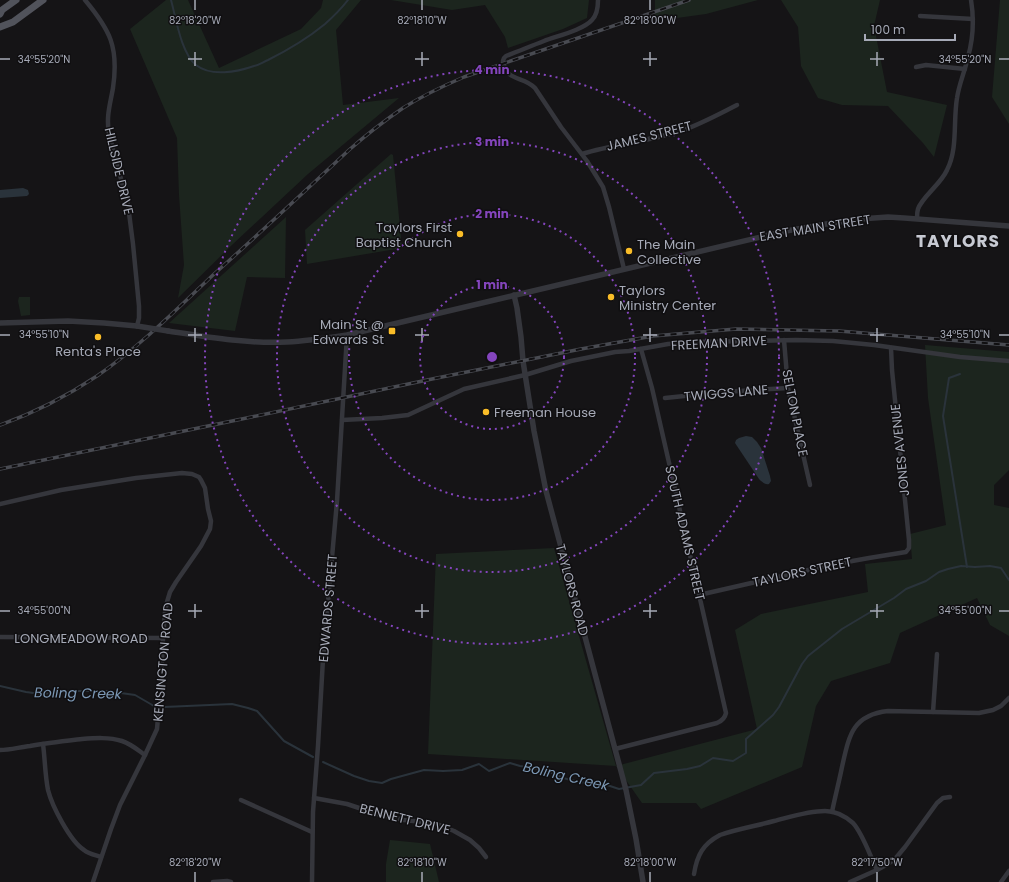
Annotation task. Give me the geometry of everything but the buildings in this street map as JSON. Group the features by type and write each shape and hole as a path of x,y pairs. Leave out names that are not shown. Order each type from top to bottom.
{"main road":[{"path":"0,14 2,10 16,0"},
{"path":"0,27 13,22 43,0"}],"street":[{"name":"HILLSIDE DRIVE","path":"85,0 99,16 111,39 114,50 115,60 113,88 107,120 109,134 128,205 139,306 137,326"},
{"path":"598,0 596,14 590,22 574,30 506,56 502,60 510,75 530,83 536,88 561,127 598,178 603,187 609,207 624,269"},
{"path":"917,218 917,210 920,204 943,178 950,163 957,98 968,57 973,19 971,0"},
{"path":"920,16 973,19"},
{"path":"916,67 926,65 965,69"},
{"name":"JAMES STREET","path":"582,154 598,149 681,131 737,105"},
{"name":"EAST MAIN STREET","path":"0,323 68,321 137,326 231,340 270,342 309,340 388,325 786,231 826,224 866,218 888,217 1009,226"},
{"name":"TAYLORS ROAD","path":"514,295 521,337 525,375 546,491 623,778 644,882"},
{"name":"EDWARDS STREET","path":"312,882 314,798 337,501 347,334"},
{"name":"FREEMAN DRIVE","path":"342,420 408,415 464,389 525,375 572,361 615,352 668,344 784,340 833,341 960,357 1009,361"},
{"name":"SELTON PLACE","path":"784,340 788,388 810,485"},
{"name":"JONES AVENUE","path":"891,348 892,378 909,540 909,548 906,552"},
{"name":"SOUTH ADAMS STREET","path":"615,749 718,723 725,716 726,710 652,388 641,349"},
{"name":"TWIGGS LANE","path":"665,398 723,392 788,388"},
{"name":"KENSINGTON ROAD","path":"0,504 61,490 136,478 182,473 192,474 199,477 205,488 211,521 210,528 201,546 180,575 170,592 165,612 162,638 158,723 145,755 120,805 93,882"},
{"name":"TAYLORS STREET","path":"699,595 830,565 906,552"},
{"name":"LONGMEADOW ROAD","path":"0,637 162,638"},
{"path":"933,712 937,654"},
{"path":"832,812 848,743 851,734 859,722 872,714 888,711 969,714 985,713 1001,706 1009,698"},
{"path":"0,750 90,739 112,739 120,740 145,755"},
{"path":"43,744 48,788 54,806 77,844 84,850 101,857"},
{"path":"850,882 888,864 897,856 937,803 943,798 950,797"},
{"name":"BENNETT DRIVE","path":"314,798 347,804 377,814 404,820 432,823 442,826 470,840 479,848 486,858"},
{"path":"241,800 312,832"},
{"path":"694,874 697,862 706,844 720,835 798,815 826,811 844,816 856,827 877,870"},
{"path":"1001,882 1009,871"},
{"path":"213,882 231,882"}],"shaded area":[{"path":"166,0 188,0 219,68 301,29 321,8 323,0 361,0 336,30 343,105 399,98 308,174 178,298 184,265 177,138 130,29"},
{"path":"391,0 589,0 587,18 563,29 508,48 505,37 485,5 452,10"},
{"path":"655,0 758,0 706,14 655,21"},
{"path":"781,0 880,0 874,26 887,92 947,105 934,157 923,143 888,106 842,105 818,98 801,66 798,27"},
{"path":"1000,0 1009,0 1009,124 992,97"},
{"path":"391,154 393,155 402,248 307,264 305,230"},
{"path":"23,188 28,190 29,194 27,196 0,198 0,190"},
{"path":"286,217 285,278 247,277 235,331 169,323"},
{"path":"19,297 30,297 30,315 21,316 18,301"},
{"path":"925,345 1009,352 1009,470 994,485 994,505 1009,508 1009,636 990,625 977,598 900,633 890,663 831,681 816,706 802,767 701,809 696,803 642,803 616,766 757,729 735,630 761,614 868,592 865,564 912,559 910,534 946,525 928,398"},
{"path":"746,436 752,437 761,448 770,476 771,481 769,484 765,484 759,479 735,443 739,438"},
{"path":"554,548 616,766 428,754 436,554"},
{"path":"390,840 430,844 439,882 386,882 386,864"}],"waterway":[{"path":"171,0 186,52 196,65 202,69 216,72 240,70 258,65 290,48 325,24 348,0"},
{"path":"960,374 949,378 943,416 967,567"},
{"name":"Boling Creek","path":"323,762 354,776 369,781 382,783 424,770 462,770 479,764 489,771 510,763 546,770 563,778 575,781 601,783 619,789 641,785 654,773 700,766 713,758 733,761 746,753 746,739 773,715 779,707 802,664 808,656 842,629 894,598 906,589 926,581 939,572 948,569 961,566 990,566 1001,568 1009,580"},
{"name":"Boling Creek","path":"0,686 41,694 73,691 107,691 135,695 154,706"},
{"name":"Boling Creek","path":"164,707 232,704 257,711 284,741 313,757"}],"railway":[{"path":"0,425 62,397 113,365 157,328 349,150 375,128 403,108 433,91 464,77 689,0"},
{"path":"0,469 432,379 653,336 736,329 839,331 1009,345"}],"place":[{"name":"Taylors First Baptist Church","path":"460,234"},
{"name":"The Main Collective","path":"629,251"},
{"name":"Taylors Ministry Center","path":"611,297"},
{"name":"Main St @ Edwards St","path":"392,331"},
{"name":"Renta's Place","path":"98,337"},
{"name":"Freeman House","path":"486,412"}],"district":[{"name":"TAYLORS","path":"958,241"}]}
